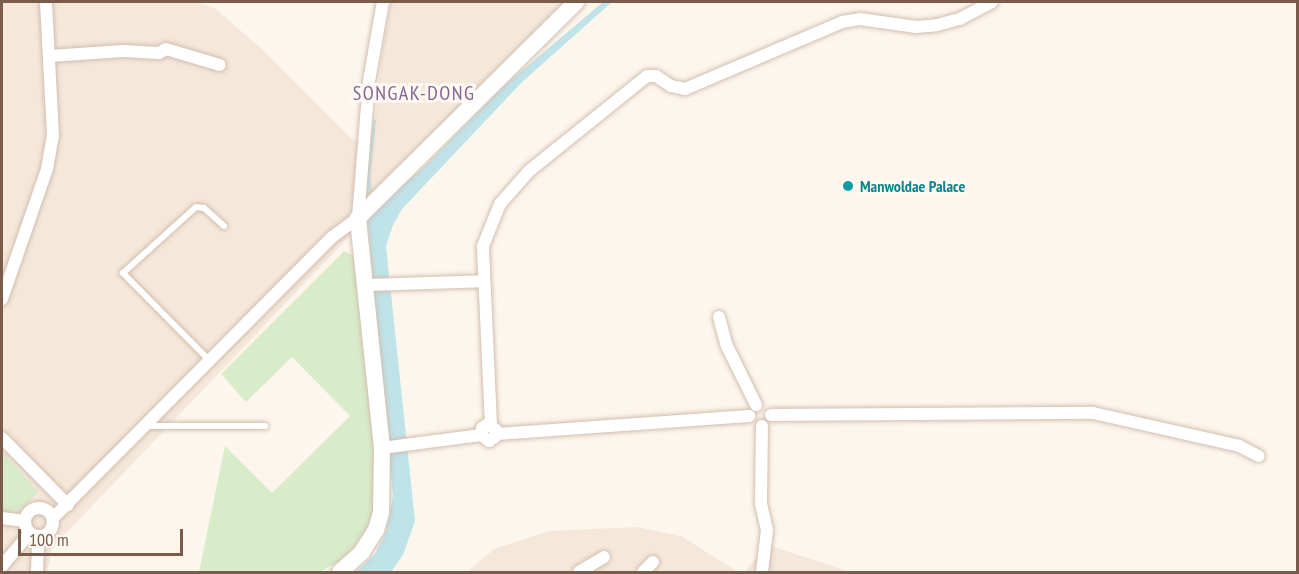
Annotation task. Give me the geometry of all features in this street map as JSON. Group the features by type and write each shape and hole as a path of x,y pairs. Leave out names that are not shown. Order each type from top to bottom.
{"street":[{"path":"2,299 47,169 53,136 46,2"},
{"path":"340,573 362,552 375,530 381,512 386,447 370,285 366,210 369,81 383,2"},
{"path":"2,566 34,535 50,531 53,518 333,237 366,210 576,2"},
{"path":"386,447 481,435 489,441 494,429 483,246 490,222 514,184 646,76 656,76 671,86 685,88 842,22 860,18 916,27 937,25 960,20 992,2"},
{"path":"50,56 123,51 159,53 166,49 220,65"},
{"path":"370,285 484,281"},
{"path":"719,317 727,346 753,410 752,422 762,426"},
{"path":"494,429 753,410 763,404 771,414 770,421 762,426"},
{"path":"771,414 1093,413 1239,446 1259,456"},
{"path":"762,426 761,503 766,530 762,573"},
{"path":"2,438 68,505"},
{"path":"24,521 31,509 40,507 53,518"},
{"path":"2,518 24,521 34,535 37,573"},
{"path":"579,573 604,557"},
{"path":"643,573 653,562"}],"lane":[{"path":"210,361 123,273 196,207 204,208 224,226"},
{"path":"146,426 265,426"}],"shaded area":[{"path":"2,2 197,2 216,9 264,51 355,142 373,143 381,59 391,2 568,2 377,187 346,240 52,548 47,572 2,572"},
{"path":"637,527 681,536 738,572 467,572 494,549 549,531"},
{"path":"768,545 851,572 744,572"}],"green space":[{"path":"344,251 356,257 377,486 374,513 364,535 346,557 320,572 199,572 225,446 272,493 350,416 292,357 246,402 221,374"},
{"path":"2,451 38,492 23,508 10,513 2,512"}],"water":[{"path":"603,2 612,2 521,83 402,209 393,225 386,246 415,521 403,555 391,572 356,572 375,554 386,531 393,496 367,215 423,168 505,85"}],"waterway":[{"path":"371,196 368,178 374,120"}],"place":[{"name":"Manwoldae Palace","path":"848,186"}],"district":[{"name":"SONGAK-DONG","path":"414,93"}]}
